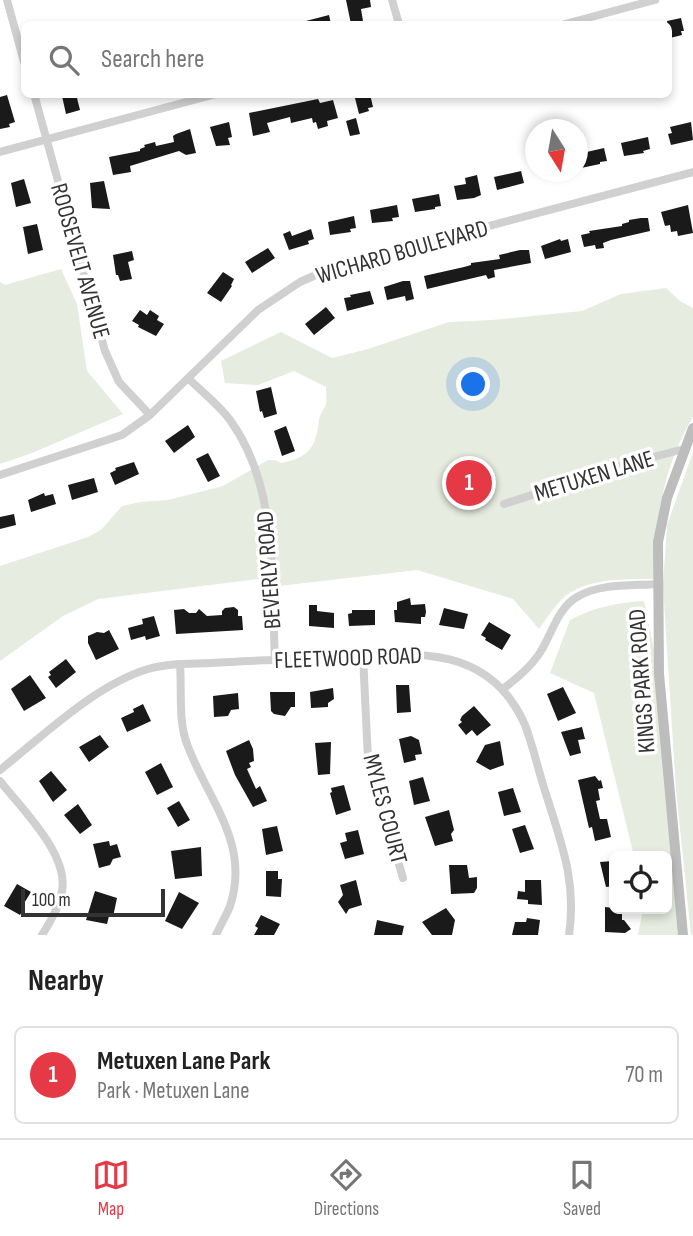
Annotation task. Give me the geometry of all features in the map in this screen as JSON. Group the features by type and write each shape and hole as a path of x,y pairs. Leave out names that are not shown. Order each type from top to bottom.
{"street":[{"path":"8,0 21,50"},
{"path":"392,0 398,21"},
{"path":"576,21 655,0"},
{"name":"ROOSEVELT AVENUE","path":"35,98 96,321 113,371 132,398 150,415"},
{"path":"0,152 201,98"},
{"name":"WICHARD BOULEVARD","path":"0,475 122,435 150,415 275,296 334,267 693,172"},
{"name":"BEVERLY ROAD","path":"188,378 220,409 240,436 262,490 269,520 275,660"},
{"name":"KINGS PARK ROAD","path":"683,935 659,674 658,542 667,498 693,428"},
{"name":"METUXEN LANE","path":"504,503 684,449"},
{"path":"503,689 541,652 556,619 576,597 597,589 658,584"},
{"name":"FLEETWOOD ROAD","path":"0,770 85,703 123,679 149,668 409,652 445,657 476,670 503,689 525,726 570,878 573,907 569,935"},
{"name":"MYLES COURT","path":"363,656 368,759 403,878"},
{"path":"180,664 186,743 227,827 234,854 235,883 229,907 216,935"},
{"path":"0,780 51,845 60,865 63,888 57,910 42,935"}],"shaded area":[{"path":"61,269 77,304 87,371 123,414 0,464 0,282 5,285"},
{"path":"666,288 680,301 693,308 693,417 674,455 663,495 653,579 606,581 572,591 553,609 539,629 513,599 417,570 279,586 258,579 98,599 63,616 0,661 0,566 88,537 101,530 122,506 168,500 223,486 268,460 281,463 291,461 309,450 326,404 326,387 294,371 258,385 225,383 221,361 281,332 332,358 449,322 582,311 621,294"},
{"path":"693,452 691,935 676,790 663,586 667,525"},
{"path":"644,601 659,674 683,935 638,935 642,914 672,914 672,851 633,851 594,693 550,673 570,620 606,606"}],"building":[{"path":"346,0 370,0 371,7 361,9 363,21 350,21"},
{"path":"329,15 330,21 306,21"},
{"path":"681,18 684,31 681,31 682,35 672,38 672,21 667,21"},
{"path":"7,95 15,122 9,124 10,127 0,129 0,97"},
{"path":"62,98 77,98 80,110 66,114"},
{"path":"355,98 371,98 373,107 359,114"},
{"path":"318,99 320,103 333,100 338,118 327,121 328,126 318,129 312,118 291,123 290,117 267,123 270,132 253,136 249,113"},
{"path":"356,118 360,134 350,136 346,121"},
{"path":"229,122 232,137 228,138 230,145 216,146 210,127"},
{"path":"691,122 693,140 671,145 668,134 672,133 670,127"},
{"path":"190,129 196,153 186,155 179,151 130,166 131,172 113,175 109,157 140,151 144,145 155,142 156,146 174,142 173,136"},
{"path":"648,137 650,149 643,151 644,153 624,156 621,143"},
{"path":"604,148 607,161 588,167 588,152"},
{"path":"521,171 524,183 497,190 494,177"},
{"path":"477,175 481,195 457,200 454,186 466,184 465,178"},
{"path":"24,179 31,203 16,207 11,183"},
{"path":"104,181 110,209 92,208 90,183"},
{"path":"439,194 441,206 415,212 412,199"},
{"path":"397,205 399,217 392,218 393,221 372,223 370,210"},
{"path":"688,205 693,233 678,236 677,231 671,232 670,225 665,226 661,212"},
{"path":"354,216 356,228 350,229 351,232 330,235 328,222"},
{"path":"648,218 650,231 611,240 603,243 604,248 596,249 595,245 584,247 581,235 590,233 589,231 622,226 629,220"},
{"path":"37,224 43,250 28,254 23,227"},
{"path":"311,229 314,239 308,241 309,244 289,250 283,234 290,231 292,236"},
{"path":"568,239 571,252 545,259 541,246"},
{"path":"268,248 275,258 252,273 245,262"},
{"path":"529,250 531,263 494,270 495,277 488,279 486,275 427,289 424,276 471,263 500,259 499,255"},
{"path":"132,251 134,260 128,262 132,279 120,281 116,275 113,255"},
{"path":"223,272 234,279 221,302 207,293"},
{"path":"410,281 414,299 406,301 405,296 387,300 384,287"},
{"path":"370,291 374,304 347,311 344,298"},
{"path":"326,307 335,318 314,335 305,324"},
{"path":"140,310 147,315 150,310 159,316 157,320 164,324 156,336 132,321"},
{"path":"271,387 277,414 264,418 262,411 260,412 256,391"},
{"path":"188,425 195,437 174,453 165,441"},
{"path":"286,426 295,451 282,456 274,431"},
{"path":"208,453 220,476 208,482 196,459"},
{"path":"134,462 139,474 115,485 110,473 116,470 115,468"},
{"path":"94,478 98,492 72,500 68,485"},
{"path":"44,493 45,496 53,494 56,504 31,512 28,500"},
{"path":"14,514 16,525 0,529 0,517"},
{"path":"410,598 411,605 425,604 425,617 421,617 421,624 395,622 394,610 397,610 397,602"},
{"path":"309,605 317,605 317,611 334,613 334,628 309,626"},
{"path":"234,607 238,610 238,616 242,616 243,630 176,634 174,610 184,609 189,613 196,613 199,609 207,616 222,615 225,608"},
{"path":"444,608 468,614 464,629 439,625"},
{"path":"352,610 375,610 375,625 349,626 348,614 352,613"},
{"path":"154,616 160,636 131,640 128,628 143,624 142,619"},
{"path":"489,622 511,635 502,650 481,635"},
{"path":"109,630 119,649 96,660 88,643 88,636"},
{"path":"66,659 76,672 56,688 48,677 51,675 49,672"},
{"path":"30,675 46,698 24,711 11,689"},
{"path":"396,685 409,685 411,712 397,713"},
{"path":"563,687 576,713 558,721 547,694"},
{"path":"333,688 334,699 328,703 328,707 311,708 310,692"},
{"path":"270,692 295,692 295,707 291,707 285,716 274,714 271,711"},
{"path":"238,693 239,709 231,710 228,716 214,717 213,696"},
{"path":"143,704 151,721 127,732 121,718"},
{"path":"474,706 491,725 477,736 472,730 466,735 458,725 462,722 462,716"},
{"path":"582,727 585,739 578,740 581,753 570,756 561,732"},
{"path":"100,735 109,747 89,762 79,747"},
{"path":"411,736 419,740 422,754 415,755 416,760 404,763 399,739"},
{"path":"249,740 254,761 249,763 251,767 247,769 256,789 260,786 267,801 253,807 235,775 226,751"},
{"path":"500,741 504,765 490,770 476,762 485,745"},
{"path":"331,742 330,774 318,775 315,743"},
{"path":"161,763 173,787 157,795 145,772"},
{"path":"51,771 67,790 53,802 39,781"},
{"path":"595,776 601,780 603,788 598,789 600,800 596,801 600,819 607,819 611,837 595,841 592,827 589,828 578,780"},
{"path":"423,777 430,801 414,805 409,781"},
{"path":"344,785 351,810 336,815 331,788"},
{"path":"513,788 521,812 504,816 498,792"},
{"path":"179,801 190,820 178,827 167,808"},
{"path":"78,804 92,825 80,834 64,815"},
{"path":"449,810 454,830 451,834 453,841 435,846 425,817"},
{"path":"525,825 534,849 520,853 512,829"},
{"path":"277,826 283,851 266,855 262,829"},
{"path":"358,830 364,854 345,859 340,843 347,841 345,833"},
{"path":"109,841 110,846 117,844 121,857 113,859 110,865 99,868 93,844"},
{"path":"201,847 202,876 175,879 171,851"},
{"path":"609,861 609,887 606,887 600,862"},
{"path":"449,865 467,865 469,878 477,877 474,893 451,894"},
{"path":"266,871 278,871 278,879 282,879 281,897 266,896"},
{"path":"356,880 362,905 349,909 346,914 338,902 343,895 340,885"},
{"path":"525,880 541,880 542,905 528,904 528,900 517,899 518,891 525,892"},
{"path":"17,884 31,892 20,915 4,906"},
{"path":"95,891 117,898 113,917 109,916 107,924 86,920"},
{"path":"179,892 199,903 182,929 165,921"},
{"path":"605,907 609,907 609,914 622,914 622,920 631,929 625,933 605,932"},
{"path":"446,908 455,920 452,935 432,935 422,922"},
{"path":"261,915 280,924 274,935 254,935"},
{"path":"527,918 540,920 538,935 512,935 515,922 526,922"},
{"path":"377,920 404,926 402,935 374,935"}],"place":[{"name":"Metuxen Lane Park","path":"469,483"}]}
